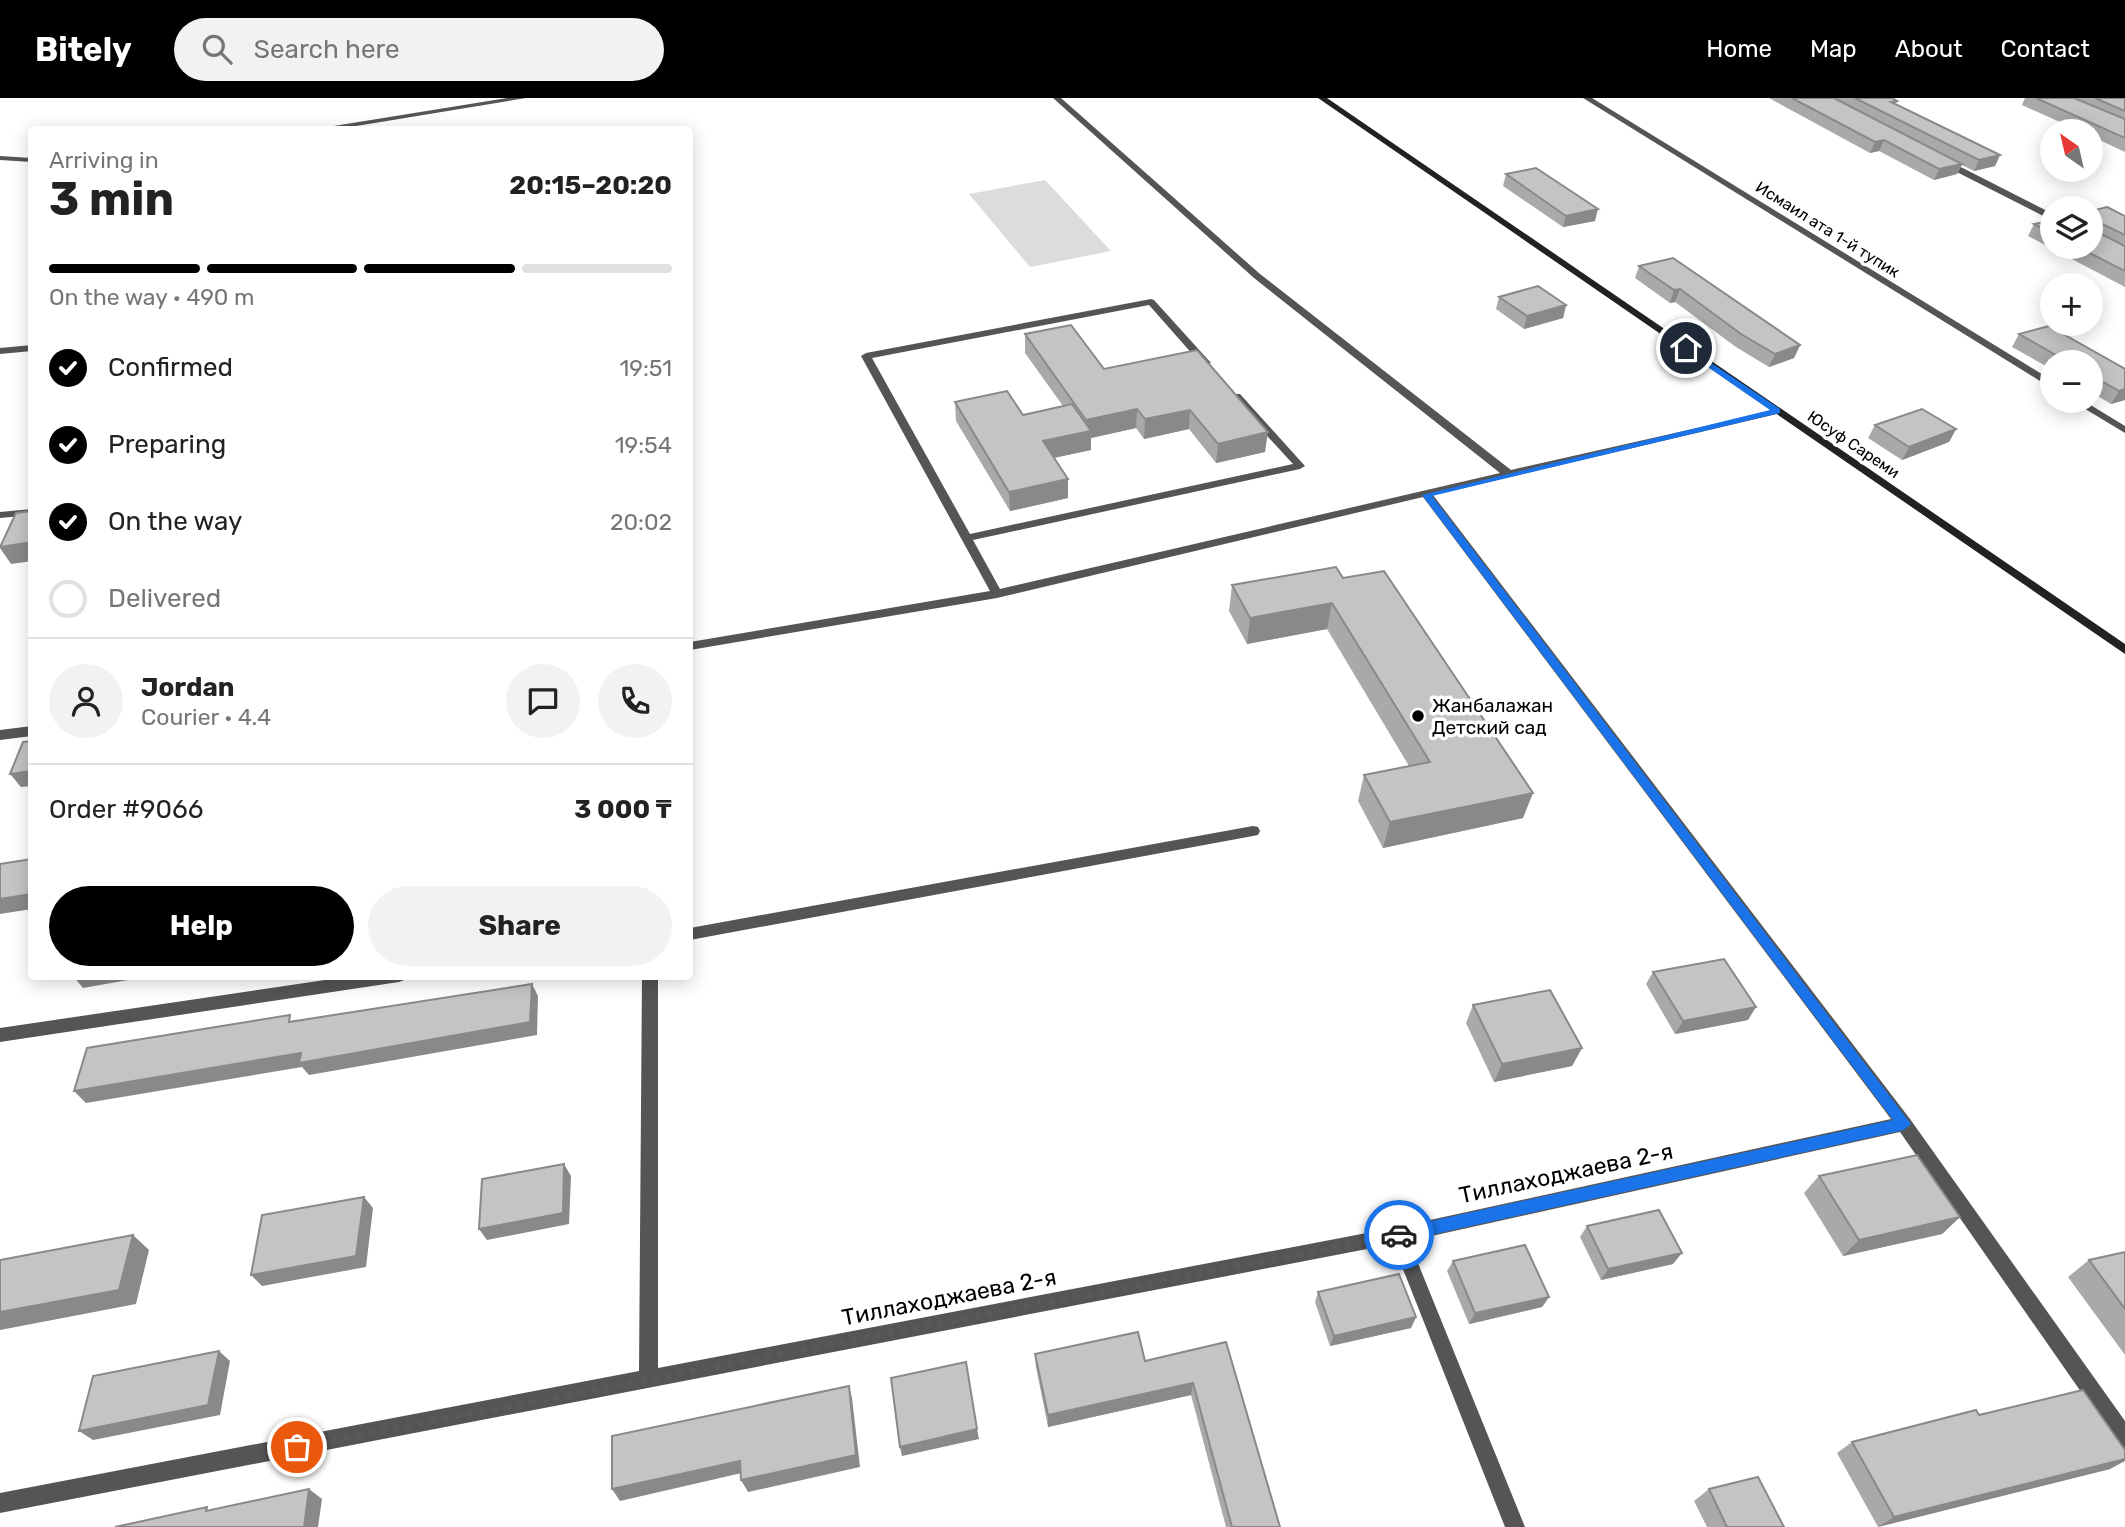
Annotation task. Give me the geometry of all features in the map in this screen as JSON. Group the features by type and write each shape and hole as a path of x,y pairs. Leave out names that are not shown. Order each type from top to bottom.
{"main road":[{"name":"Юсуф Сареми","path":"1322,98 2125,650"}],"street":[{"path":"339,126 522,98"},
{"path":"1057,98 1257,276 1510,475"},
{"name":"Исмаил ата 1-й тупик","path":"1587,98 2040,378"},
{"path":"1930,155 2040,211"},
{"path":"997,594 866,356 1151,302 1216,374"},
{"path":"0,351 28,348"},
{"path":"966,538 1300,466 1226,384"},
{"path":"693,645 997,594 1777,411"},
{"path":"2097,413 2125,430"},
{"path":"1427,495 1904,1124 2123,1431"},
{"path":"0,515 28,512"},
{"path":"0,735 28,732"},
{"path":"693,933 1253,831"},
{"path":"0,1035 371,980"},
{"path":"648,1380 650,980"},
{"name":"Тиллаходжаева 2-я","path":"0,1503 1398,1235 1904,1124"},
{"path":"1398,1235 1515,1527"}],"lane":[{"path":"0,158 28,160"}],"shaded area":[{"path":"1045,180 1111,251 1030,267 969,194"}],"building":[{"path":"1792,98 1834,98 1962,164 1939,169 1884,140 1875,142"},
{"path":"1855,98 1892,98 1897,101 1891,102 2000,155 1979,160"},
{"path":"2036,98 2074,98 2125,119 2125,138 2104,129 2104,119 2083,119"},
{"path":"2095,98 2125,98 2125,111"},
{"path":"1536,168 1598,209 1566,216 1506,174"},
{"path":"2107,207 2125,216 2125,235 2103,224 2103,208"},
{"path":"2103,235 2125,246 2125,271 2102,259"},
{"path":"1673,258 1800,345 1775,354 1741,334 1680,289 1674,290 1639,266"},
{"path":"1538,286 1566,305 1527,316 1499,297"},
{"path":"1071,325 1104,369 1197,350 1268,432 1218,444 1190,410 1145,419 1137,409 1086,420 1025,334"},
{"path":"2040,328 2040,336 2067,336 2091,350 2047,350 2019,334"},
{"path":"2103,357 2125,369 2125,389 2119,391 2103,382"},
{"path":"1007,391 1023,415 1072,404 1091,431 1043,441 1068,479 1009,492 955,402"},
{"path":"1922,409 1956,429 1909,447 1875,425"},
{"path":"28,512 28,543 0,547 16,513"},
{"path":"1336,567 1343,578 1384,571 1533,793 1390,822 1364,775 1430,762 1332,603 1250,618 1232,585"},
{"path":"28,741 28,772 10,774 23,742"},
{"path":"28,860 28,894 0,899 0,864"},
{"path":"1724,959 1756,1007 1683,1021 1653,972"},
{"path":"532,984 530,1022 299,1063 301,1053 74,1091 87,1048 290,1015 289,1022"},
{"path":"1550,990 1582,1048 1502,1064 1473,1005"},
{"path":"1917,1155 1960,1217 1859,1240 1819,1176"},
{"path":"564,1164 563,1213 479,1229 482,1179"},
{"path":"364,1197 356,1256 251,1275 262,1215"},
{"path":"1659,1210 1682,1253 1608,1269 1587,1226"},
{"path":"133,1235 119,1290 0,1312 0,1260"},
{"path":"1525,1245 1549,1297 1475,1313 1453,1261"},
{"path":"2125,1252 2125,1309 2089,1260"},
{"path":"1399,1274 1416,1317 1334,1336 1318,1292"},
{"path":"1138,1332 1145,1361 1226,1342 1280,1527 1232,1527 1193,1383 1048,1415 1035,1354"},
{"path":"219,1351 208,1405 79,1431 93,1376"},
{"path":"966,1362 977,1429 900,1447 891,1378"},
{"path":"849,1386 856,1455 741,1480 740,1461 612,1489 612,1436"},
{"path":"2083,1390 2125,1450 2125,1459 1894,1517 1852,1442 1976,1410 1979,1415"},
{"path":"1758,1477 1784,1527 1727,1527 1709,1489"},
{"path":"309,1489 304,1527 115,1527 207,1507 206,1511"}],"way so far":[{"path":"297,1447 1399,1235"}],"place":[{"name":"Жанбалажан Детский сад","path":"1418,716"}],"route":[{"path":"1399,1235 1904,1124 1427,495 1777,411 1686,348"}]}
